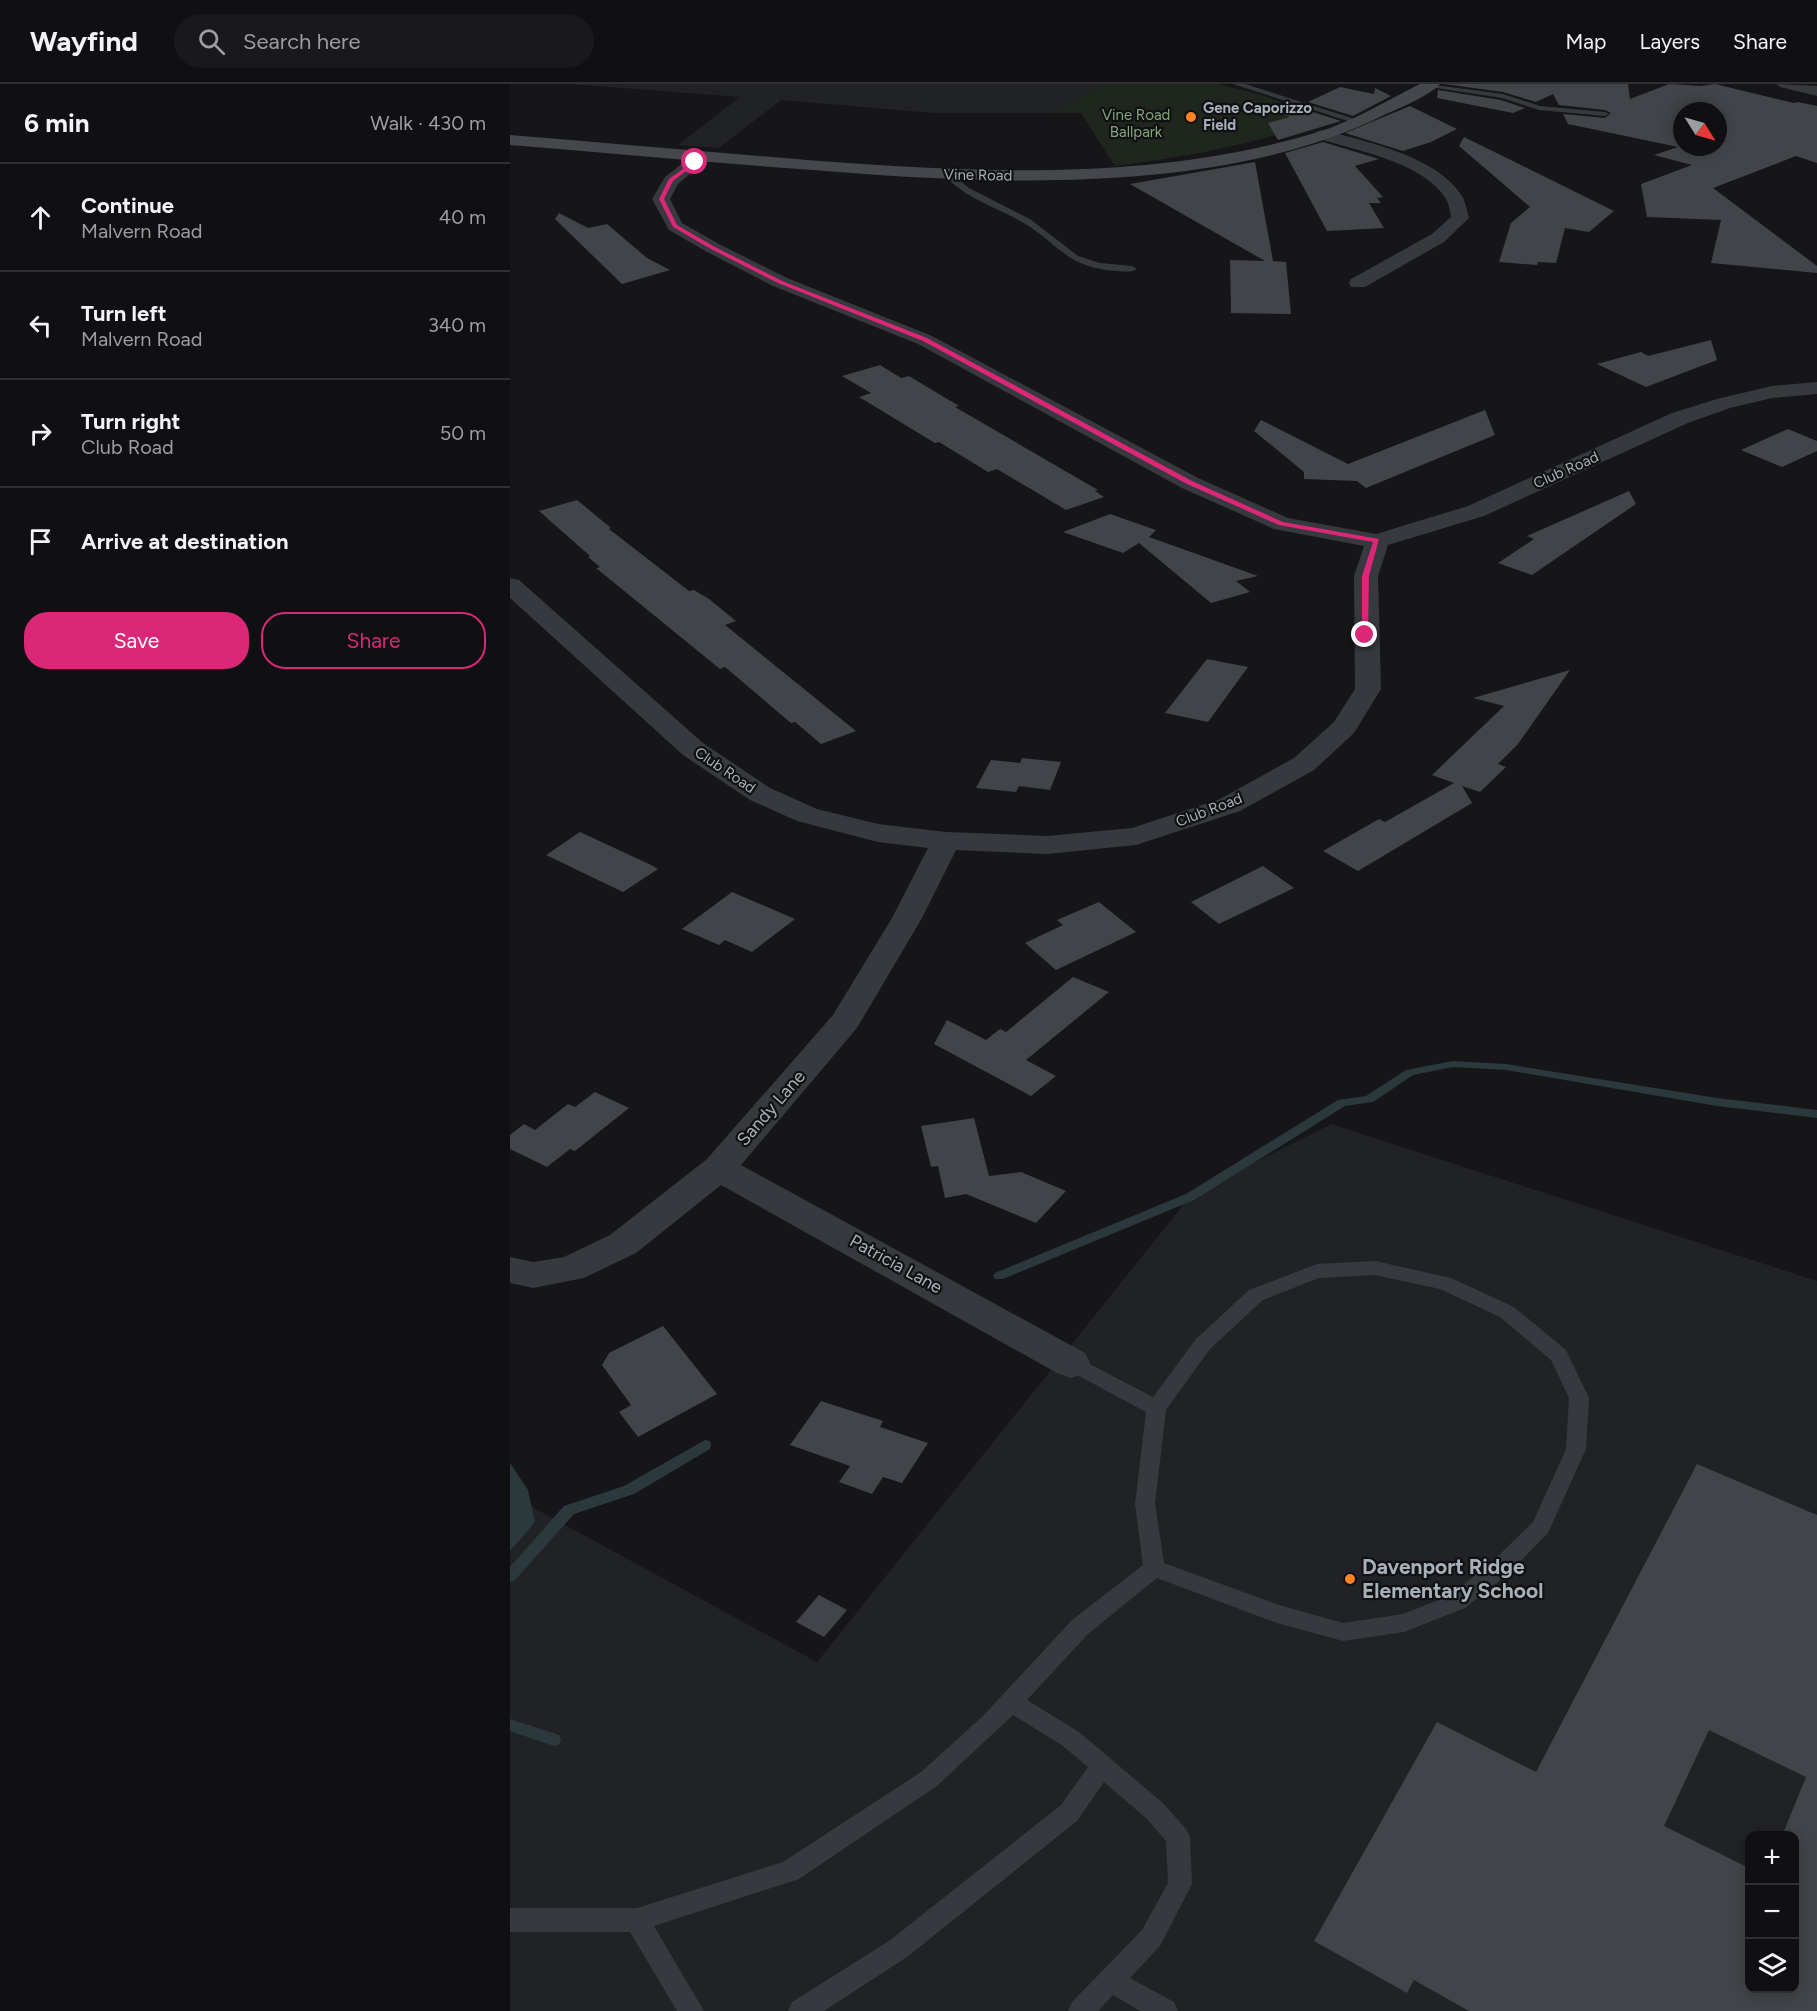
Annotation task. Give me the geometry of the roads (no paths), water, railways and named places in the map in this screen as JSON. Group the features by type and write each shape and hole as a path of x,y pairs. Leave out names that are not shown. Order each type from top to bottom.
{"street":[{"name":"Vine Road","path":"510,140 949,175 1063,175 1179,165 1262,151 1322,135 1357,121 1431,84"},
{"path":"1785,84 1817,91"},
{"path":"1322,135 1401,160 1434,177 1454,198 1460,218 1438,238 1358,283"},
{"path":"703,156 671,180 661,199 675,226 713,248 780,282 925,340 1190,483 1281,524 1377,540"},
{"name":"Club Road","path":"510,585 693,749 760,794 807,815 878,833 946,841 1047,845 1136,836 1230,805 1304,764 1344,727 1368,688 1366,576 1377,540 1476,511 1680,418 1724,403 1772,392 1817,388"},
{"name":"Sandy Lane","path":"510,1270 533,1275 571,1269 623,1244 719,1168 846,1021 907,918 946,841"},
{"name":"Patricia Lane","path":"719,1168 1071,1363"}],"lane":[{"path":"1237,84 1357,121"},
{"path":"1431,84 1503,96 1539,108 1605,114"},
{"path":"949,175 956,184 968,192 1010,211 1037,228 1063,252 1099,266 1132,269"},
{"path":"1375,1268 1444,1283 1507,1312 1559,1355 1579,1398 1576,1449 1541,1527 1500,1568 1457,1602 1404,1623 1343,1632 1277,1614 1154,1568 1145,1504 1156,1408 1203,1344 1256,1295 1317,1271 1375,1268"},
{"path":"1071,1363 1156,1408"},
{"path":"510,1920 637,1920 790,1871 929,1779 991,1723 1080,1627 1154,1568"},
{"path":"1011,1702 1071,1739 1155,1811 1178,1837 1180,1884 1151,1938 1081,2011"},
{"path":"801,2011 898,1949 1069,1813 1102,1766"},
{"path":"637,1920 691,2011"},
{"path":"1110,1980 1165,2011"}],"waterway":[{"path":"999,1276 1190,1197 1342,1103 1369,1099 1410,1072 1453,1064 1506,1067 1717,1102 1817,1114"},
{"path":"510,1576 569,1510 629,1490 705,1445"},
{"path":"510,1725 554,1740"}],"place":[{"name":"Gene Caporizzo Field","path":"1191,117"},
{"name":"Davenport Ridge Elementary School","path":"1350,1579"}],"park label":[{"name":"Vine Road Ballpark","path":"1136,124"}]}
